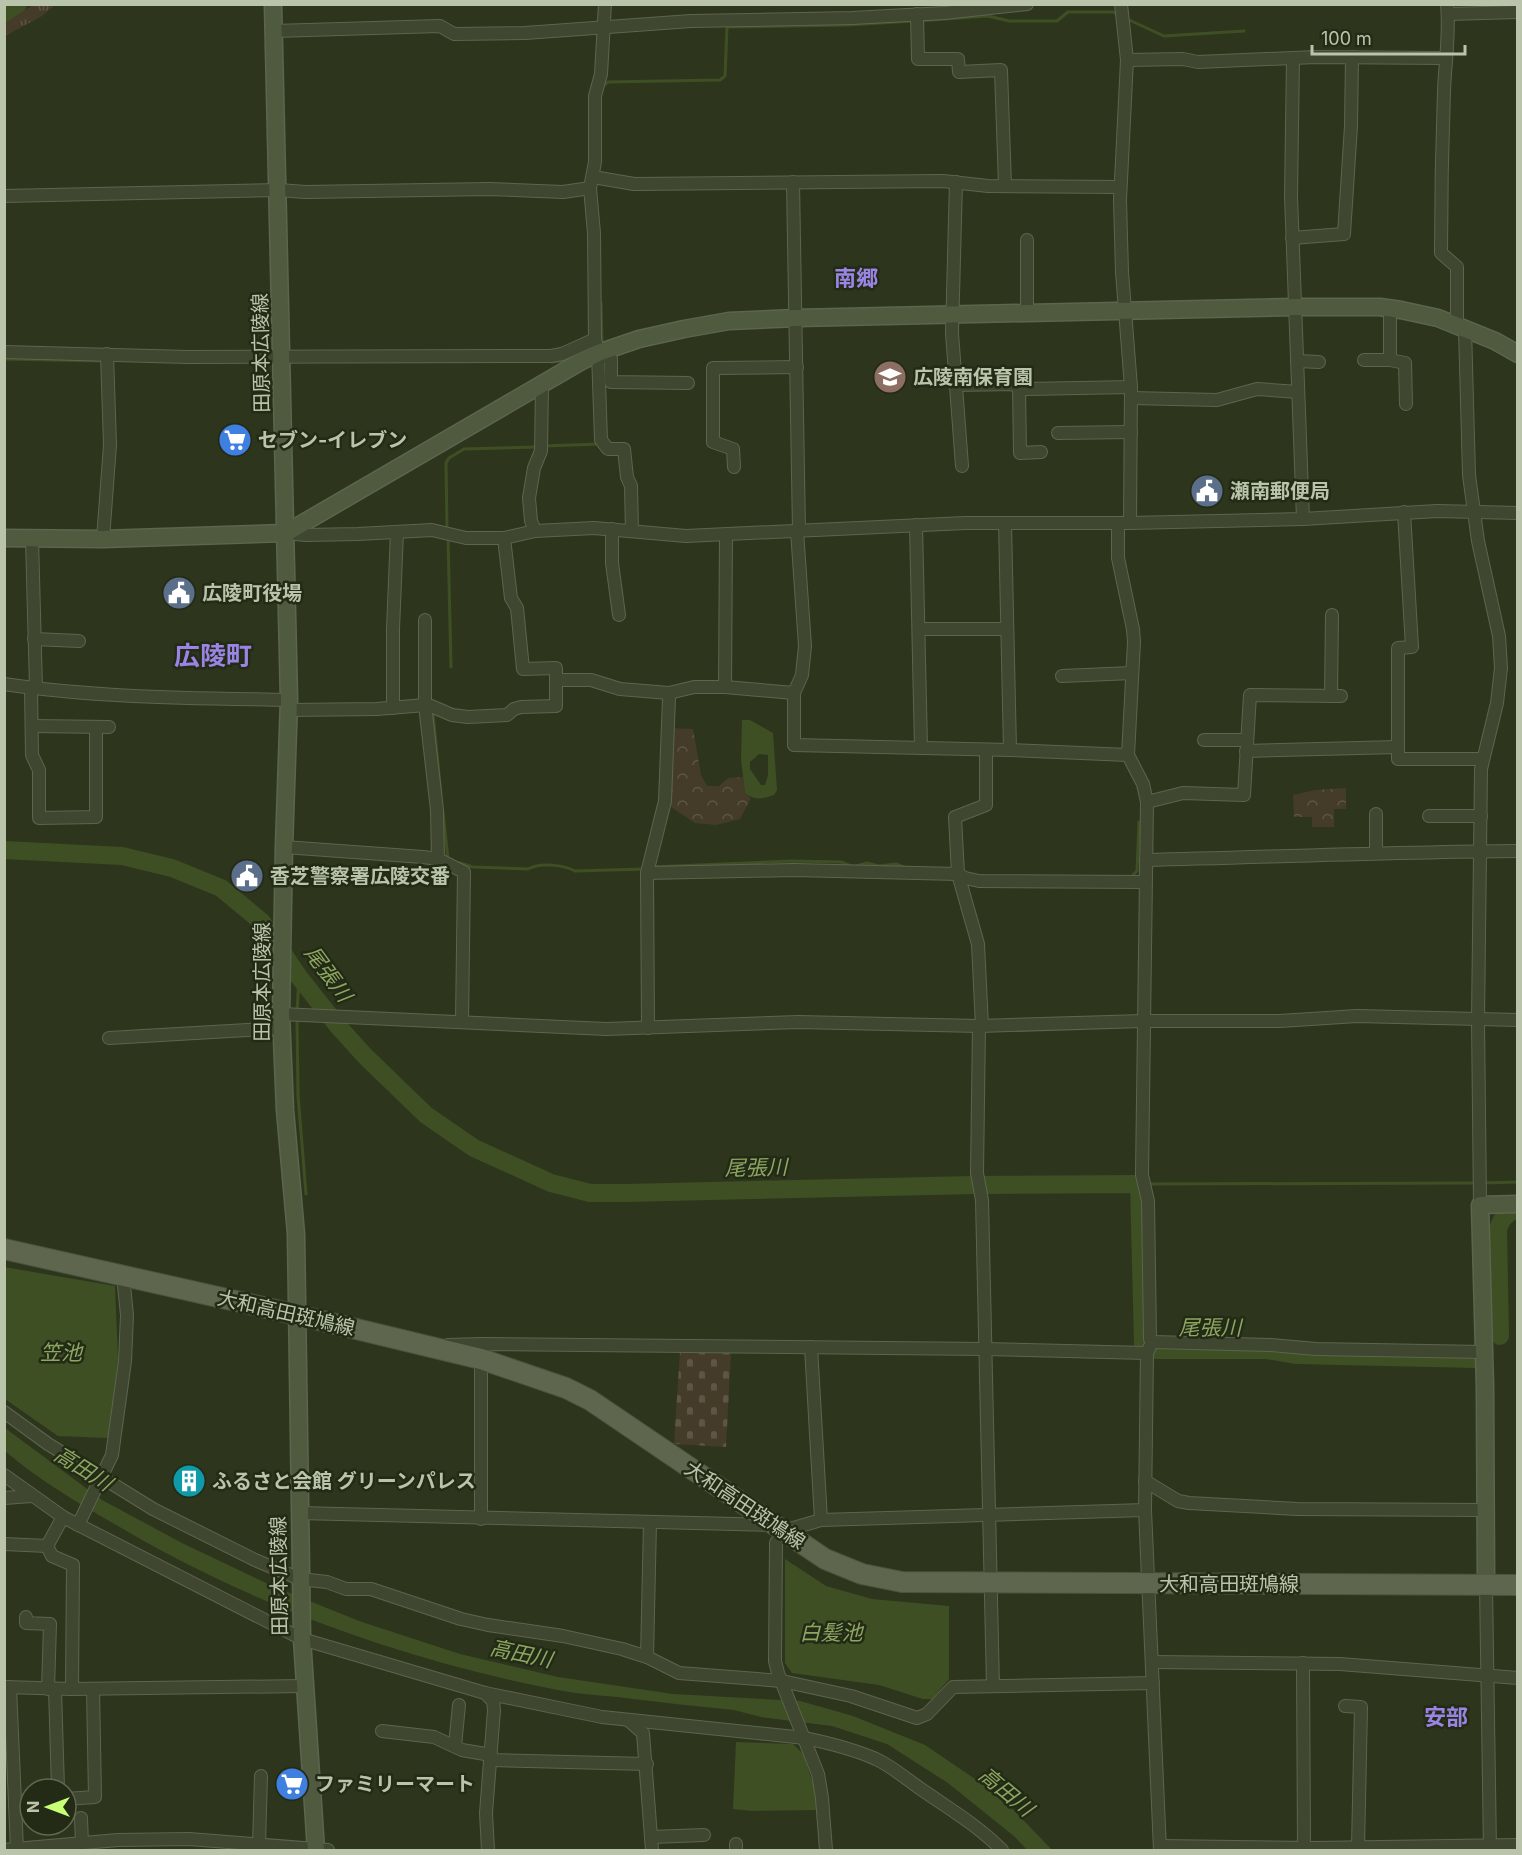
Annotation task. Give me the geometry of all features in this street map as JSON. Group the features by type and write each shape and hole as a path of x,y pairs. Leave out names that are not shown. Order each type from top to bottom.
{"main road":[{"name":"大和高田斑鳩線","path":"4,1249 481,1359 566,1388 590,1400 825,1559 862,1574 902,1582 989,1584 1518,1585"}],"street":[{"name":"田原本広陵線","path":"273,4 289,705 282,975 294,1017 285,1110 296,1234 300,1581 304,1686 320,1850"},
{"path":"605,4 601,74 595,96 594,233 597,356 603,443 608,449 624,449 627,477 631,486 632,531"},
{"path":"274,31 440,26 454,34 525,33 691,21 917,20 944,9 1027,4"},
{"path":"1122,7 1127,60 1120,187 1121,252 1131,392 1131,432 1124,523 1118,558 1134,629 1128,755 1143,784 1147,802 1142,1175 1147,1195 1150,1347 1145,1510 1160,1848 1490,1848 1518,1845"},
{"path":"1490,1848 1478,1020 1483,759 1500,684 1500,648 1497,623 1478,541 1467,458 1461,327 1453,263 1441,253 1448,9 1518,12"},
{"path":"917,20 918,59 958,59 959,72 1000,70 1005,186"},
{"path":"1127,60 1183,59 1198,62 1352,57 1445,58"},
{"path":"1292,238 1344,234 1351,126 1352,57"},
{"path":"1293,58 1292,238 1303,519"},
{"path":"4,196 279,190 305,192 489,189 562,192 595,181 634,184 956,182 1005,186 1120,187"},
{"path":"794,182 798,531 805,646 802,675 794,693 794,745 1128,755"},
{"path":"956,182 952,314 962,466"},
{"path":"1027,240 1027,313"},
{"path":"286,533 542,384 597,356 639,339 684,328 729,321 1295,307 1390,308 1427,316 1461,327 1495,341 1518,354"},
{"path":"1390,308 1390,360"},
{"path":"4,352 107,359 551,357 562,354 611,359 611,382 688,383"},
{"path":"103,539 110,445 107,359"},
{"path":"1364,360 1390,360 1405,363 1406,404"},
{"path":"1297,361 1319,362"},
{"path":"734,468 733,449 712,442 713,368 797,367"},
{"path":"535,531 531,521 529,498 534,468 541,447 542,384"},
{"path":"956,385 1011,384 1026,389 1131,392 1217,400 1257,390 1298,392"},
{"path":"1019,386 1020,453 1041,452"},
{"path":"1058,433 1131,432"},
{"path":"1404,512 1412,647 1398,648 1398,759 1483,759"},
{"path":"4,538 103,539 432,530 466,538 504,538 535,531 612,529 670,536 916,525 1303,519 1404,512 1518,513"},
{"path":"1005,523 1010,750"},
{"path":"916,525 921,748"},
{"path":"612,529 612,563 619,615"},
{"path":"393,708 397,532"},
{"path":"725,687 726,535"},
{"path":"4,684 136,697 289,705 393,708 425,705 460,716 507,715 521,707 556,706 556,668 523,669 517,608 511,598 504,538"},
{"path":"32,539 34,639 32,756 39,770 39,818 96,817 96,727"},
{"path":"1147,802 1183,793 1244,795 1250,694 1336,696 1332,615"},
{"path":"425,620 425,705 437,810 438,860"},
{"path":"919,629 1007,628"},
{"path":"34,639 79,640"},
{"path":"1062,676 1132,673"},
{"path":"556,680 591,680 620,689 669,693 694,687 725,687 794,693"},
{"path":"648,1028 648,867 665,801 669,698"},
{"path":"32,726 110,727"},
{"path":"1204,740 1247,745 1398,747"},
{"path":"986,750 986,805 955,817 958,874 978,944 980,1026 978,1178 981,1194 993,1686"},
{"path":"1376,814 1376,853"},
{"path":"1429,816 1481,816"},
{"path":"284,848 346,851 438,860 464,872 462,1022"},
{"path":"1146,860 1518,851"},
{"path":"648,867 958,874 979,881 1145,882"},
{"path":"110,1038 294,1017 342,1016 606,1029 798,1022 980,1026 1143,1021 1280,1021 1357,1016 1518,1020"},
{"path":"1480,1198 1518,1204"},
{"path":"80,1519 112,1455 125,1361 127,1315 123,1276"},
{"path":"426,1346 482,1344 985,1349 1271,1345 1316,1349 1483,1352"},
{"path":"810,1347 821,1520"},
{"path":"481,1359 481,1518"},
{"path":"4,1412 100,1480 153,1509 300,1581 327,1582 346,1589 371,1589 461,1619 513,1630 563,1636 622,1649 647,1657 679,1673 851,1695 917,1718 927,1714 953,1687 1153,1683"},
{"path":"4,1475 63,1517 80,1519 302,1635 485,1693 576,1713 628,1720 803,1733 891,1767 918,1788 960,1814 1002,1851"},
{"path":"1145,1480 1178,1501 1189,1503 1297,1509 1323,1507 1486,1510"},
{"path":"4,1498 32,1496"},
{"path":"299,1513 778,1528 821,1520 1145,1510"},
{"path":"47,1546 63,1517"},
{"path":"647,1657 650,1523"},
{"path":"778,1528 775,1661 818,1774 826,1851"},
{"path":"4,1544 47,1546"},
{"path":"47,1546 52,1556 73,1565 72,1689"},
{"path":"27,1617 26,1623 50,1624 57,1777"},
{"path":"1152,1662 1303,1663 1518,1678"},
{"path":"1303,1663 1304,1848"},
{"path":"304,1686 93,1689 7,1687 11,1849 189,1839 320,1850"},
{"path":"78,1798 95,1797 93,1689"},
{"path":"485,1693 493,1701 494,1710 486,1813 488,1851"},
{"path":"455,1746 459,1705"},
{"path":"1345,1706 1360,1707 1358,1847"},
{"path":"628,1720 643,1733 652,1851"},
{"path":"382,1731 434,1737 491,1758 647,1764"},
{"path":"259,1844 261,1776"},
{"path":"76,1846 81,1818"},
{"path":"651,1837 705,1835"}],"green space":[{"path":"33,5 55,5 42,16 5,36 5,22"},
{"path":"669,728 693,729 701,775 707,786 719,786 728,778 743,777 745,793 751,798 740,819 716,825 695,823 668,805"},
{"path":"1346,788 1346,809 1334,809 1334,827 1312,827 1312,817 1294,817 1293,795 1315,790"},
{"path":"680,1351 731,1352 726,1447 674,1444"}],"water":[{"path":"742,720 750,720 773,733 777,790 774,795 759,798 745,793 741,759","holes":["759,754 768,755 768,775 765,785 761,785 750,769 750,762"]},
{"name":"笠池","path":"4,1267 115,1286 118,1359 109,1438 58,1436 5,1399"},
{"path":"5,1428 102,1500 182,1543 270,1585 359,1621 460,1654 558,1677 673,1694 800,1701 853,1716 925,1745 1000,1796 1052,1850 1027,1850 1015,1837 948,1783 887,1744 832,1726 761,1717 734,1710 572,1692 502,1678 391,1648 284,1608 231,1586 180,1560 65,1495 5,1451"},
{"name":"白髪池","path":"785,1559 826,1586 872,1599 949,1606 949,1679 932,1699 923,1699 879,1685 792,1673 785,1663"},
{"path":"736,1742 793,1744 803,1754 816,1792 817,1810 733,1809"}],"waterway":[{"path":"4,13 18,4"},
{"path":"919,21 988,16 1009,21 1057,21 1068,12 1119,14"},
{"path":"1127,19 1164,36 1244,31"},
{"path":"603,86 608,82 720,80 725,76 727,27 848,25 913,21"},
{"path":"599,342 602,340 601,303"},
{"path":"552,362 563,361 574,355"},
{"path":"4,359 103,361"},
{"path":"544,446 600,444"},
{"path":"447,530 446,463 449,458 464,449 537,447"},
{"path":"448,537 451,667"},
{"path":"433,714 441,794"},
{"path":"443,812 448,859"},
{"path":"1131,877 1137,871 1139,822"},
{"name":"尾張川","path":"4,850 122,856 172,868 221,888 262,922 299,977 337,1025 365,1056 426,1115 474,1148 551,1183 590,1193 1139,1184 1143,1344 1156,1350 1267,1350 1297,1355 1476,1359"},
{"path":"652,867 791,861 841,862 853,867 867,863 879,866 896,864 906,868"},
{"path":"460,863 473,867 528,869 552,865 575,871 645,869"},
{"path":"297,1012 299,977"},
{"path":"297,1019 298,1095 306,1194"},
{"path":"1483,1183 1518,1182"},
{"path":"1147,1184 1477,1183"},
{"name":"尾張川","path":"1500,1336 1498,1229 1505,1217 1518,1210"}],"place":[{"name":"広陵南保育園","path":"890,377"},
{"name":"セブン-イレブン","path":"235,440"},
{"name":"瀬南郵便局","path":"1207,491"},
{"name":"広陵町役場","path":"179,593"},
{"name":"香芝警察署広陵交番","path":"247,876"},
{"name":"ふるさと会館 グリーンパレス","path":"189,1481"},
{"name":"ファミリーマート","path":"292,1784"}],"district":[{"name":"南郷","path":"856,278"},
{"name":"広陵町","path":"213,656"},
{"name":"安部","path":"1446,1717"}],"water label":[{"name":"高田川","path":"83,1469"},
{"name":"高田川","path":"521,1654"},
{"name":"高田川","path":"1006,1792"}]}
